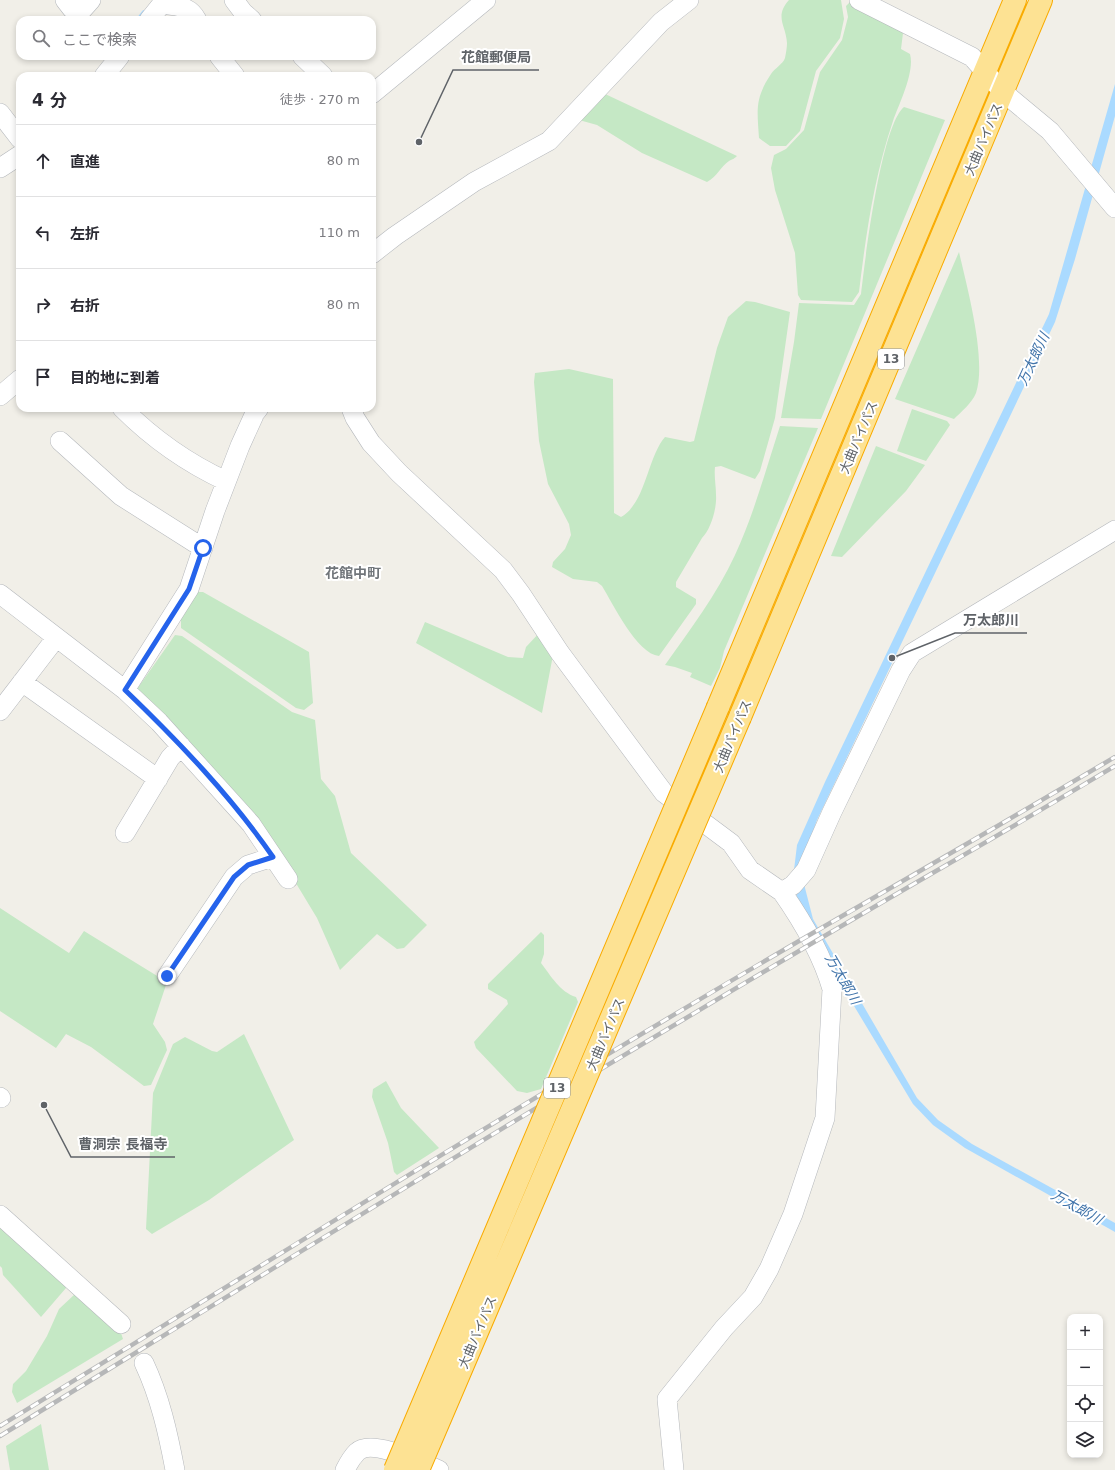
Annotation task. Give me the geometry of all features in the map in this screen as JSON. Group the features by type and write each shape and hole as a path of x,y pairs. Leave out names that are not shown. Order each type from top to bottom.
{"highway":[{"name":"大曲バイパス","path":"395,1470 1015,0"},
{"name":"大曲バイパス","path":"418,1470 740,717 1041,0"}],"street":[{"path":"65,0 72,9 83,9 91,0"},
{"path":"234,0 248,16"},
{"path":"376,91 486,0"},
{"path":"376,251 395,236 474,182 549,141 661,22 689,0"},
{"path":"859,0 972,57 1003,92 1050,132 1109,201"},
{"path":"152,16 164,2 187,8 193,12 195,16"},
{"path":"107,72 117,60"},
{"path":"222,60 232,72"},
{"path":"306,60 319,72"},
{"path":"0,113 16,134"},
{"path":"0,168 16,158"},
{"path":"0,396 16,383"},
{"path":"126,412 141,427 177,455 226,481"},
{"path":"125,690 189,589 226,481 256,412"},
{"path":"353,412 372,443 398,473 503,570 521,594 560,653 664,793 731,843 750,870 788,888 800,918 826,969 832,989 825,1118 793,1214 769,1269 753,1298 724,1328 667,1399 674,1470"},
{"path":"60,441 121,496 203,548"},
{"path":"788,888 806,870 835,805 901,670 912,653 1115,530"},
{"path":"0,594 125,690 181,746 251,824 288,880"},
{"path":"0,711 56,638"},
{"path":"22,682 158,778"},
{"path":"125,833 170,758 181,746"},
{"path":"167,976 234,877 248,865 273,857"},
{"path":"0,1215 121,1324"},
{"path":"144,1363 152,1380 167,1427 174,1470"},
{"path":"345,1470 357,1451 367,1446 379,1447 439,1470"}],"green space":[{"path":"789,0 841,0 844,19 840,38 816,71 800,131 786,146 770,146 759,138 758,104 766,82 785,58 787,43 782,21 782,11"},
{"path":"851,1 895,25 903,33 901,49 910,54 910,70 906,88 886,142 876,184 868,227 859,292 852,302 801,300 798,295 795,253 775,190 771,168 774,155 786,149 804,130 820,72 842,40 848,17 846,6"},
{"path":"603,93 737,156 726,163 714,177 707,182 642,153 597,125 579,120"},
{"path":"904,107 945,120 821,419 781,418 799,303 854,305 861,294 870,225 881,166 888,139 896,119"},
{"path":"959,252 975,323 978,343 979,379 974,397 954,419 895,399"},
{"path":"746,301 755,302 790,312 775,418 760,471 755,479 721,466 715,467 716,506 713,518 676,582 676,587 696,599 696,604 659,656 642,647 634,638 619,616 602,586 597,582 573,579 552,567 553,562 565,549 571,535 569,524 548,484 539,441 534,382 535,373 569,369 613,379 614,513 621,517 636,502 654,456 665,437 690,442 694,441 717,348 728,317"},
{"path":"912,409 947,421 950,425 926,461 897,451"},
{"path":"780,426 818,428 724,651 720,668 711,686 690,677 692,673 665,665 712,598 735,555 754,508"},
{"path":"876,446 925,465 906,491 842,557 831,556"},
{"path":"197,592 203,592 309,652 313,703 304,710 296,708 181,628 181,619"},
{"path":"425,622 508,657 523,658 526,647 541,631 553,655 542,713 416,643"},
{"path":"175,635 182,636 292,712 315,720 321,779 335,796 351,853 427,925 404,948 397,949 377,934 340,970 317,918 294,880 137,689"},
{"path":"0,908 69,953 84,931 167,982 153,1024 165,1042 167,1050 151,1085 144,1086 91,1047 66,1034 56,1048 0,1011"},
{"path":"541,932 544,935 544,954 541,963 556,983 570,995 576,997 578,1002 541,1089 527,1093 517,1091 476,1048 474,1042 508,1004 507,1000 488,989 488,984"},
{"path":"244,1034 294,1140 209,1200 152,1234 146,1229 153,1093 173,1044 185,1037 212,1051 217,1052"},
{"path":"386,1081 401,1108 439,1148 397,1175 394,1172 388,1143 372,1097 373,1089"},
{"path":"0,1222 65,1283 66,1288 41,1317 3,1275 2,1268 0,1266"},
{"path":"75,1294 121,1333 123,1339 17,1403 12,1392 13,1384 26,1371 47,1336 59,1309"},
{"path":"41,1424 49,1470 10,1470 6,1446"}],"water":[{"path":"1115,84 1115,116 1075,259 1055,322 817,820 804,857 805,888 813,919 917,1098 938,1120 972,1144 1115,1223 1115,1232 965,1148 933,1125 913,1104 833,971 797,899 794,870 797,845 825,782 1049,314"}],"waterway":[{"path":"141,16 144,12"}],"railway":[{"path":"0,1426 398,1181 598,1060 698,1000 1115,757"},
{"path":"0,1436 598,1071 799,951 1115,766"}],"place":[{"name":"花館郵便局","path":"419,142"},
{"name":"万太郎川","path":"892,658"},
{"name":"曹洞宗 長福寺","path":"44,1105"}],"district":[{"name":"花館中町","path":"353,573"}],"route":[{"path":"167,976 234,877 248,865 273,857 251,824 159,722 125,690 189,589 203,548"}]}
